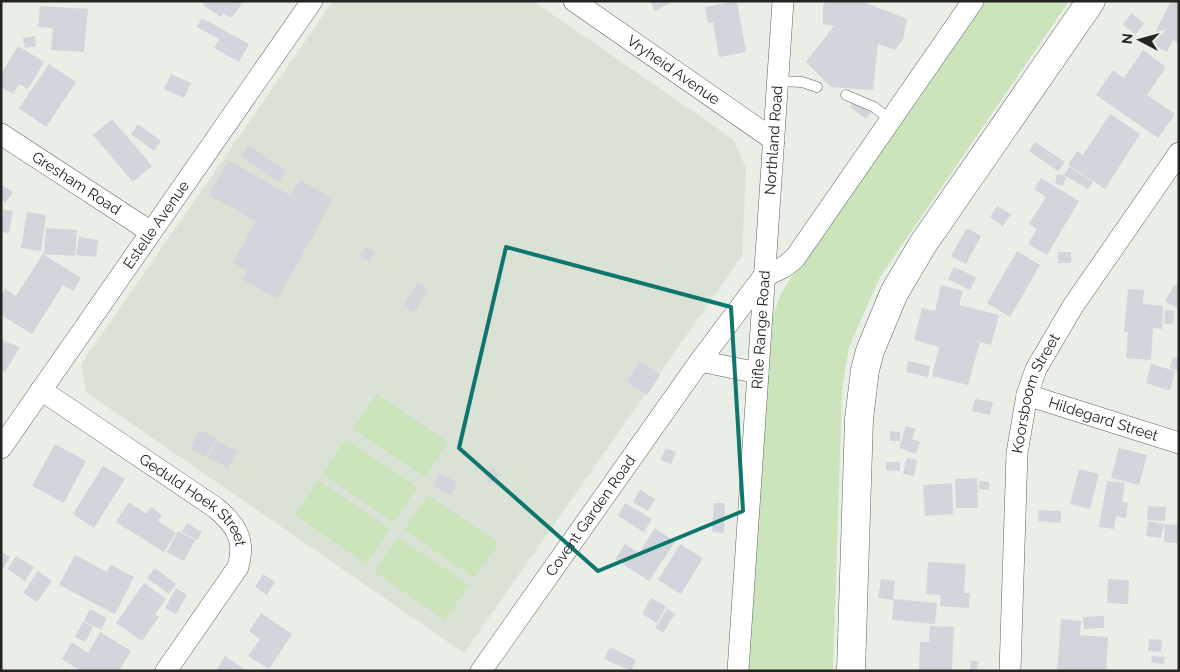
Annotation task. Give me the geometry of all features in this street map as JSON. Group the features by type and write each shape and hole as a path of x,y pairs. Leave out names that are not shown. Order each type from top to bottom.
{"main road":[{"path":"852,671 859,419 865,370 870,351 894,293 923,244 1091,1"}],"street":[{"name":"Estelle Avenue","path":"1,448 312,1"},
{"name":"Vryheid Avenue","path":"574,1 774,140"},
{"name":"Northland Road","path":"763,277 783,1"},
{"name":"Rifle Range Road","path":"738,671 763,277 784,268 795,258 973,1"},
{"name":"Gresham Road","path":"1,134 151,232"},
{"name":"Koorsboom Street","path":"1010,671 1017,453 1027,395 1036,369 1073,306 1179,153"},
{"name":"Covent Garden Road","path":"481,671 700,360 763,277"},
{"path":"700,360 758,373"},
{"name":"Geduld Hoek Street","path":"41,390 216,508 237,529 241,544 238,567 166,671"},
{"name":"Hildegard Street","path":"1027,395 1179,443"}],"lane":[{"path":"778,80 802,82 817,87"},
{"path":"846,95 874,107 891,120"}],"highlighted area":[{"path":"506,247 731,307 743,511 598,571 459,448"}],"shaded area":[{"path":"333,1 533,1 733,139 746,168 742,256 464,653 86,392 81,364"}],"green space":[{"path":"980,1 1069,1 880,277 849,347 842,390 833,671 748,671 769,325 782,292 808,251"},
{"path":"377,394 448,442 425,477 353,429"},
{"path":"346,439 417,487 394,522 322,474"},
{"path":"318,480 390,529 366,564 295,515"},
{"path":"428,495 499,543 475,578 404,530"},
{"path":"398,537 469,585 445,620 374,572"}],"building":[{"path":"205,1 244,1 231,18 223,13 221,17 203,5"},
{"path":"650,1 669,1 670,3 655,11"},
{"path":"737,1 746,52 719,57 713,22 708,23 705,7"},
{"path":"826,1 861,1 907,19 903,39 895,50 878,44 873,90 831,87 806,62 834,26 823,24 823,6"},
{"path":"1171,1 1179,1 1179,43 1173,40 1167,52 1150,43"},
{"path":"40,6 88,9 84,52 51,50 53,28 38,27"},
{"path":"1132,13 1144,24 1135,35 1123,24"},
{"path":"202,18 249,44 239,62 214,48 219,39 197,27"},
{"path":"35,36 36,46 25,48 23,38"},
{"path":"18,46 44,62 28,89 19,84 13,94 1,87 1,74"},
{"path":"1143,50 1166,67 1147,95 1175,114 1158,138 1096,95 1113,70 1124,78"},
{"path":"49,64 76,82 46,127 19,108"},
{"path":"171,74 191,83 184,98 164,89"},
{"path":"855,101 871,112 866,119 850,107"},
{"path":"1110,114 1140,134 1105,189 1068,165 1077,151 1083,155"},
{"path":"112,119 152,166 133,182 93,135"},
{"path":"138,124 161,141 154,151 131,134"},
{"path":"1035,142 1065,162 1058,171 1029,151"},
{"path":"249,145 286,170 279,182 241,156"},
{"path":"228,160 291,196 300,180 333,199 278,299 243,280 247,271 233,263 256,221 209,195"},
{"path":"1069,167 1093,182 1088,189 1064,175"},
{"path":"1057,174 1066,176 1063,186 1055,184"},
{"path":"1041,178 1079,201 1047,255 1028,244 1037,229 1029,224 1046,197 1034,189"},
{"path":"1,185 13,192 5,203 1,200"},
{"path":"997,206 1011,214 1003,226 990,217"},
{"path":"1,209 13,211 9,233 1,232"},
{"path":"27,212 46,215 41,251 21,248"},
{"path":"46,228 77,230 75,256 44,254"},
{"path":"967,228 981,236 966,264 951,256"},
{"path":"79,237 98,240 96,257 76,255"},
{"path":"367,246 375,252 369,262 360,256"},
{"path":"1017,251 1040,265 1010,317 987,303"},
{"path":"1058,252 1071,252 1071,263 1058,263"},
{"path":"43,254 81,278 73,291 63,285 32,334 1,315 1,296 5,289 16,296"},
{"path":"954,267 976,277 970,290 948,279"},
{"path":"417,283 428,290 414,313 403,306"},
{"path":"1175,284 1179,286 1179,309 1165,301"},
{"path":"941,285 963,291 959,305 999,315 991,345 980,342 968,385 932,376 939,347 914,340 922,308 935,311"},
{"path":"1128,289 1144,290 1143,304 1163,306 1162,329 1153,328 1151,360 1126,358 1128,332 1124,332"},
{"path":"1165,310 1174,311 1173,324 1164,324"},
{"path":"1,340 20,347 5,372 1,370"},
{"path":"1173,357 1179,359 1179,371 1170,368"},
{"path":"640,361 660,375 647,395 627,381"},
{"path":"908,361 930,366 928,377 906,372"},
{"path":"1151,364 1175,371 1170,391 1146,383"},
{"path":"975,399 993,402 990,415 972,411"},
{"path":"906,426 916,429 912,439 920,442 916,454 899,448"},
{"path":"200,430 216,438 206,457 190,448"},
{"path":"890,431 900,432 900,441 890,441"},
{"path":"216,440 237,451 228,468 208,457"},
{"path":"55,444 86,461 64,503 32,486"},
{"path":"666,448 676,452 671,464 660,460"},
{"path":"1119,448 1147,455 1139,485 1111,478"},
{"path":"907,458 917,460 914,476 903,474"},
{"path":"886,462 900,462 900,471 886,470"},
{"path":"103,466 125,479 94,528 73,514"},
{"path":"491,469 499,471 495,484 486,481"},
{"path":"1079,469 1099,474 1090,509 1070,504"},
{"path":"439,473 457,482 451,495 432,486"},
{"path":"977,478 978,508 956,508 955,479"},
{"path":"979,481 989,482 989,490 979,489"},
{"path":"1107,481 1125,483 1122,502 1128,503 1126,518 1116,516 1114,529 1099,527"},
{"path":"952,483 953,514 925,516 923,485"},
{"path":"640,490 655,499 648,511 633,502"},
{"path":"129,502 146,514 151,507 162,515 158,521 176,533 164,552 116,522"},
{"path":"625,503 652,519 644,532 618,516"},
{"path":"714,503 725,503 724,533 712,532"},
{"path":"1148,506 1166,507 1165,521 1147,520"},
{"path":"1039,510 1061,511 1061,523 1038,521"},
{"path":"1148,521 1164,524 1161,538 1146,536"},
{"path":"187,523 202,532 197,540 182,532"},
{"path":"1165,524 1179,525 1179,543 1164,542"},
{"path":"655,528 675,542 649,581 615,559 625,544 639,553"},
{"path":"178,531 195,540 184,561 167,552"},
{"path":"680,544 703,558 681,594 658,580"},
{"path":"1,552 10,557 1,572"},
{"path":"75,555 107,572 111,565 134,577 115,614 59,585"},
{"path":"16,556 34,567 25,581 8,569"},
{"path":"928,562 966,564 964,593 970,593 969,608 940,606 941,595 926,594"},
{"path":"155,568 176,584 169,594 147,578"},
{"path":"38,571 52,581 37,602 23,593"},
{"path":"263,574 275,582 267,595 255,587"},
{"path":"881,579 895,581 893,600 878,598"},
{"path":"1108,579 1129,580 1128,604 1107,603"},
{"path":"144,583 166,599 155,614 159,617 142,641 116,623"},
{"path":"176,588 187,595 176,614 165,608"},
{"path":"651,598 666,606 657,623 642,614"},
{"path":"894,599 937,603 935,624 892,620"},
{"path":"90,609 107,618 101,630 84,621"},
{"path":"667,609 675,614 663,633 655,628"},
{"path":"261,613 292,634 269,669 248,656 260,639 249,631"},
{"path":"1104,616 1104,628 1084,629 1083,617"},
{"path":"1061,619 1081,621 1080,635 1108,637 1106,671 1057,671"},
{"path":"83,622 93,627 85,642 75,637"},
{"path":"930,626 954,627 952,671 919,671 920,642 929,642"},
{"path":"100,632 131,651 119,671 81,671 62,659 72,642 88,653"},
{"path":"1149,639 1162,640 1161,652 1148,651"},
{"path":"610,647 636,660 631,671 604,659"},
{"path":"225,656 247,671 216,671"},
{"path":"1152,656 1165,657 1164,664 1151,663"},
{"path":"970,661 978,661 977,671 970,671"}]}
